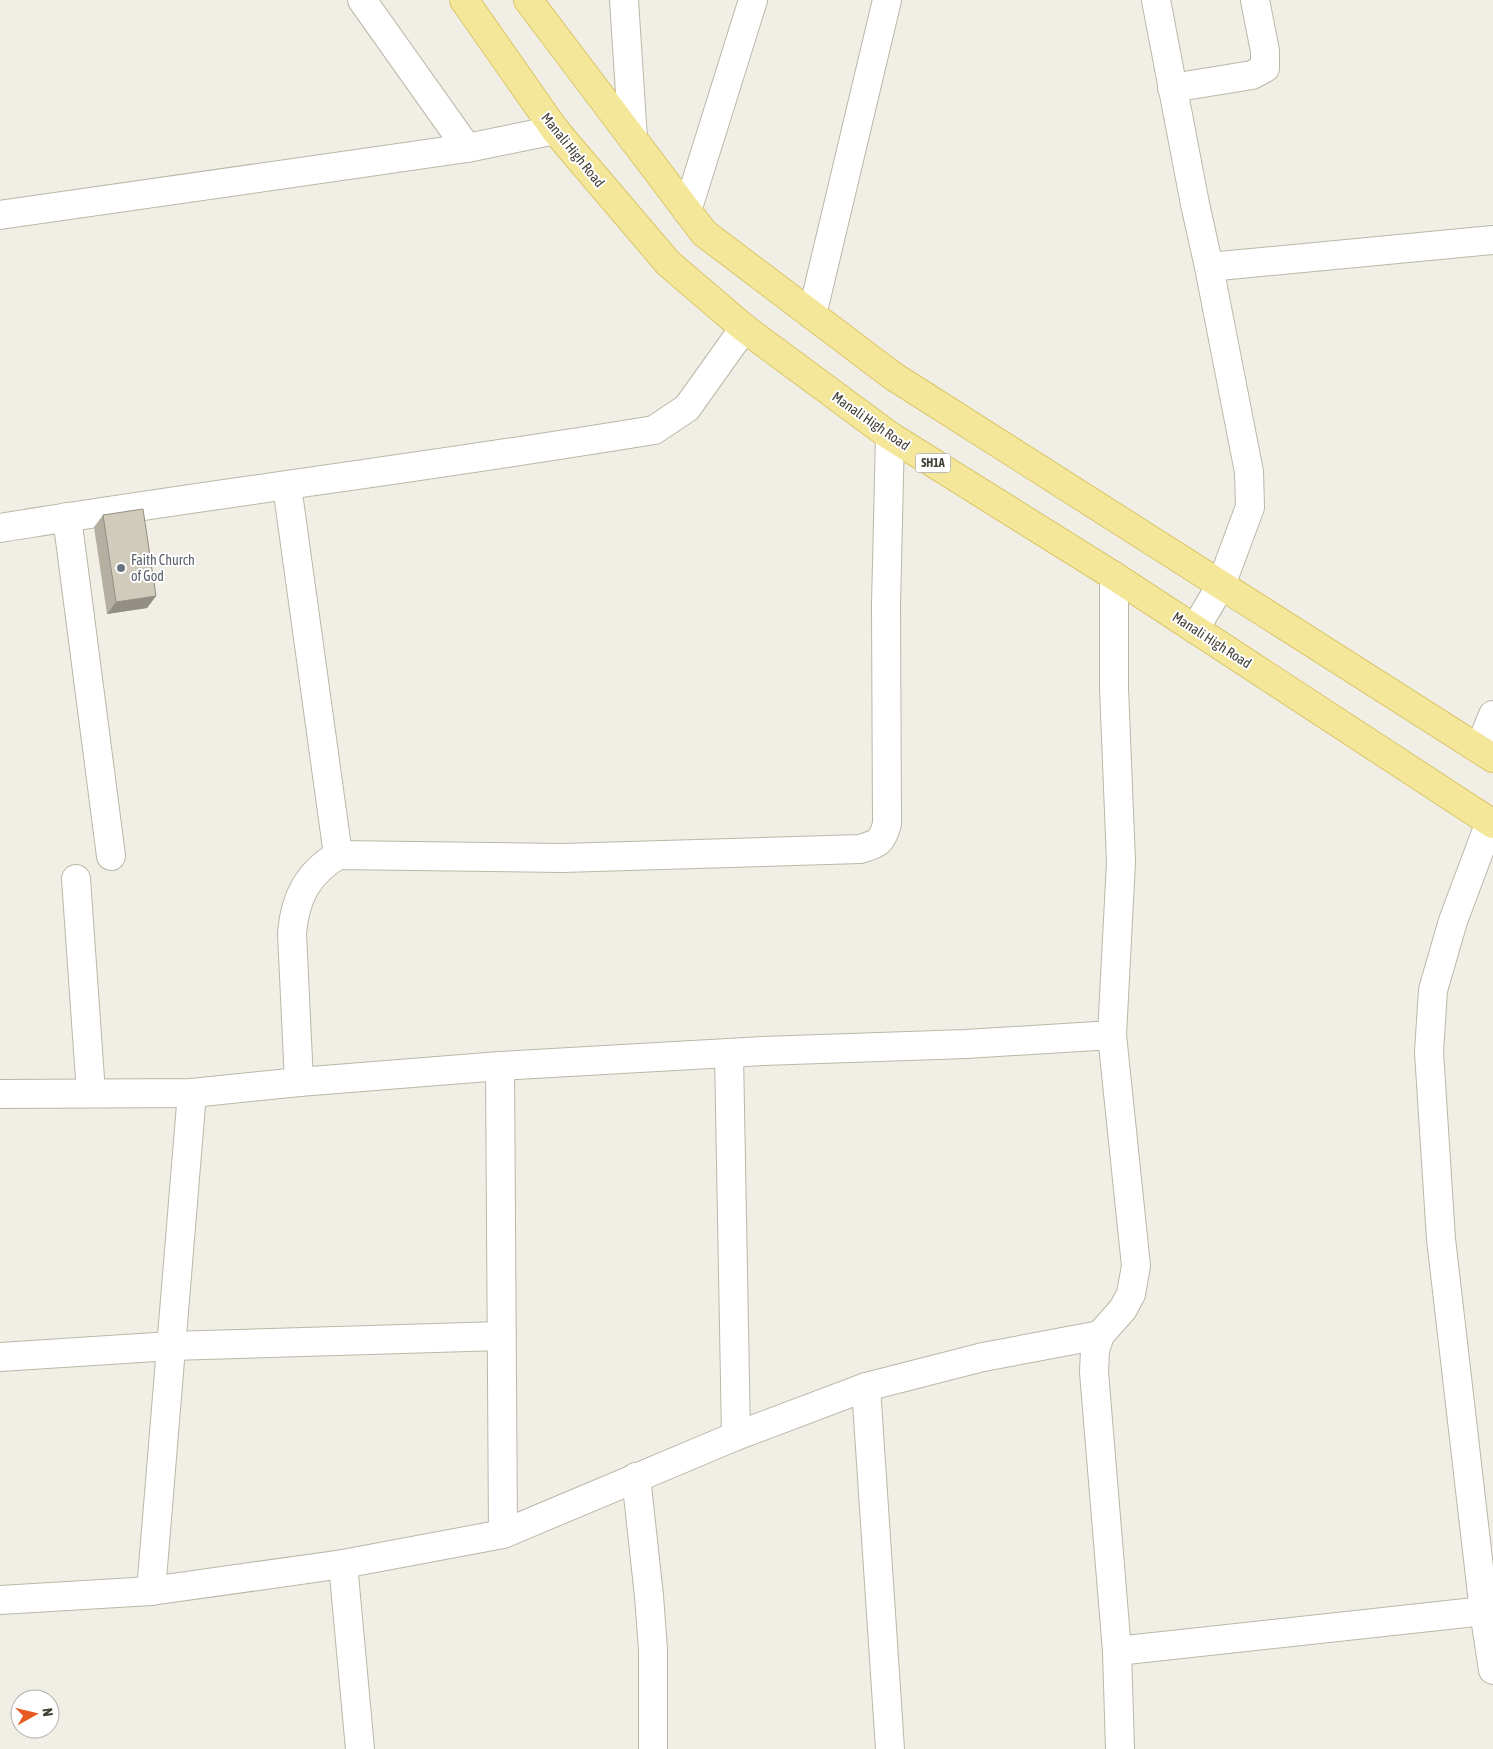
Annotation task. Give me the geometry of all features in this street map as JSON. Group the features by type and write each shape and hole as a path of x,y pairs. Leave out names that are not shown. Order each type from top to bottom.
{"main road":[{"name":"Manali High Road","path":"464,0 555,130 668,263 744,328 890,436 1114,576 1492,823"},
{"path":"528,0 704,233 893,376 1486,753"}],"street":[{"path":"362,0 467,148"},
{"path":"624,0 633,139"},
{"path":"687,211 753,0"},
{"path":"812,315 887,0"},
{"path":"1156,0 1249,472 1250,507 1221,585 1195,629"},
{"path":"1172,88 1252,75 1265,68 1266,52 1255,0"},
{"path":"0,215 467,148 555,130"},
{"path":"1209,267 1493,240"},
{"path":"0,528 154,503 287,486 654,430 686,408 744,328"},
{"path":"300,1082 292,933 294,912 303,889 323,864 338,855 562,858 860,849 876,845 884,837 887,824 886,605 890,436"},
{"path":"287,486 338,855"},
{"path":"67,517 111,856"},
{"path":"1114,576 1114,688 1121,862 1112,1035 1136,1266 1131,1294 1123,1309 1100,1335 1095,1350 1094,1372 1116,1651 1120,1749"},
{"path":"1486,753 1493,715"},
{"path":"1492,823 1453,921 1433,990 1429,1052 1442,1239 1484,1611 1493,1670"},
{"path":"76,879 91,1093"},
{"path":"0,1094 192,1093 300,1082 500,1066 764,1051 966,1044 1112,1035"},
{"path":"729,1054 736,1436"},
{"path":"500,1066 500,1336 503,1534"},
{"path":"151,1591 192,1093"},
{"path":"0,1600 151,1591 343,1564 503,1534 736,1436 866,1387 983,1358 1100,1335"},
{"path":"0,1357 171,1346 500,1336"},
{"path":"866,1387 890,1749"},
{"path":"636,1477 650,1596 654,1650 653,1749"},
{"path":"343,1564 360,1749"},
{"path":"1116,1651 1484,1611"}],"building":[{"name":"Faith Church of God","path":"143,509 156,596 116,602 103,515"}],"place":[{"name":"Faith Church of God","path":"121,568"}]}
